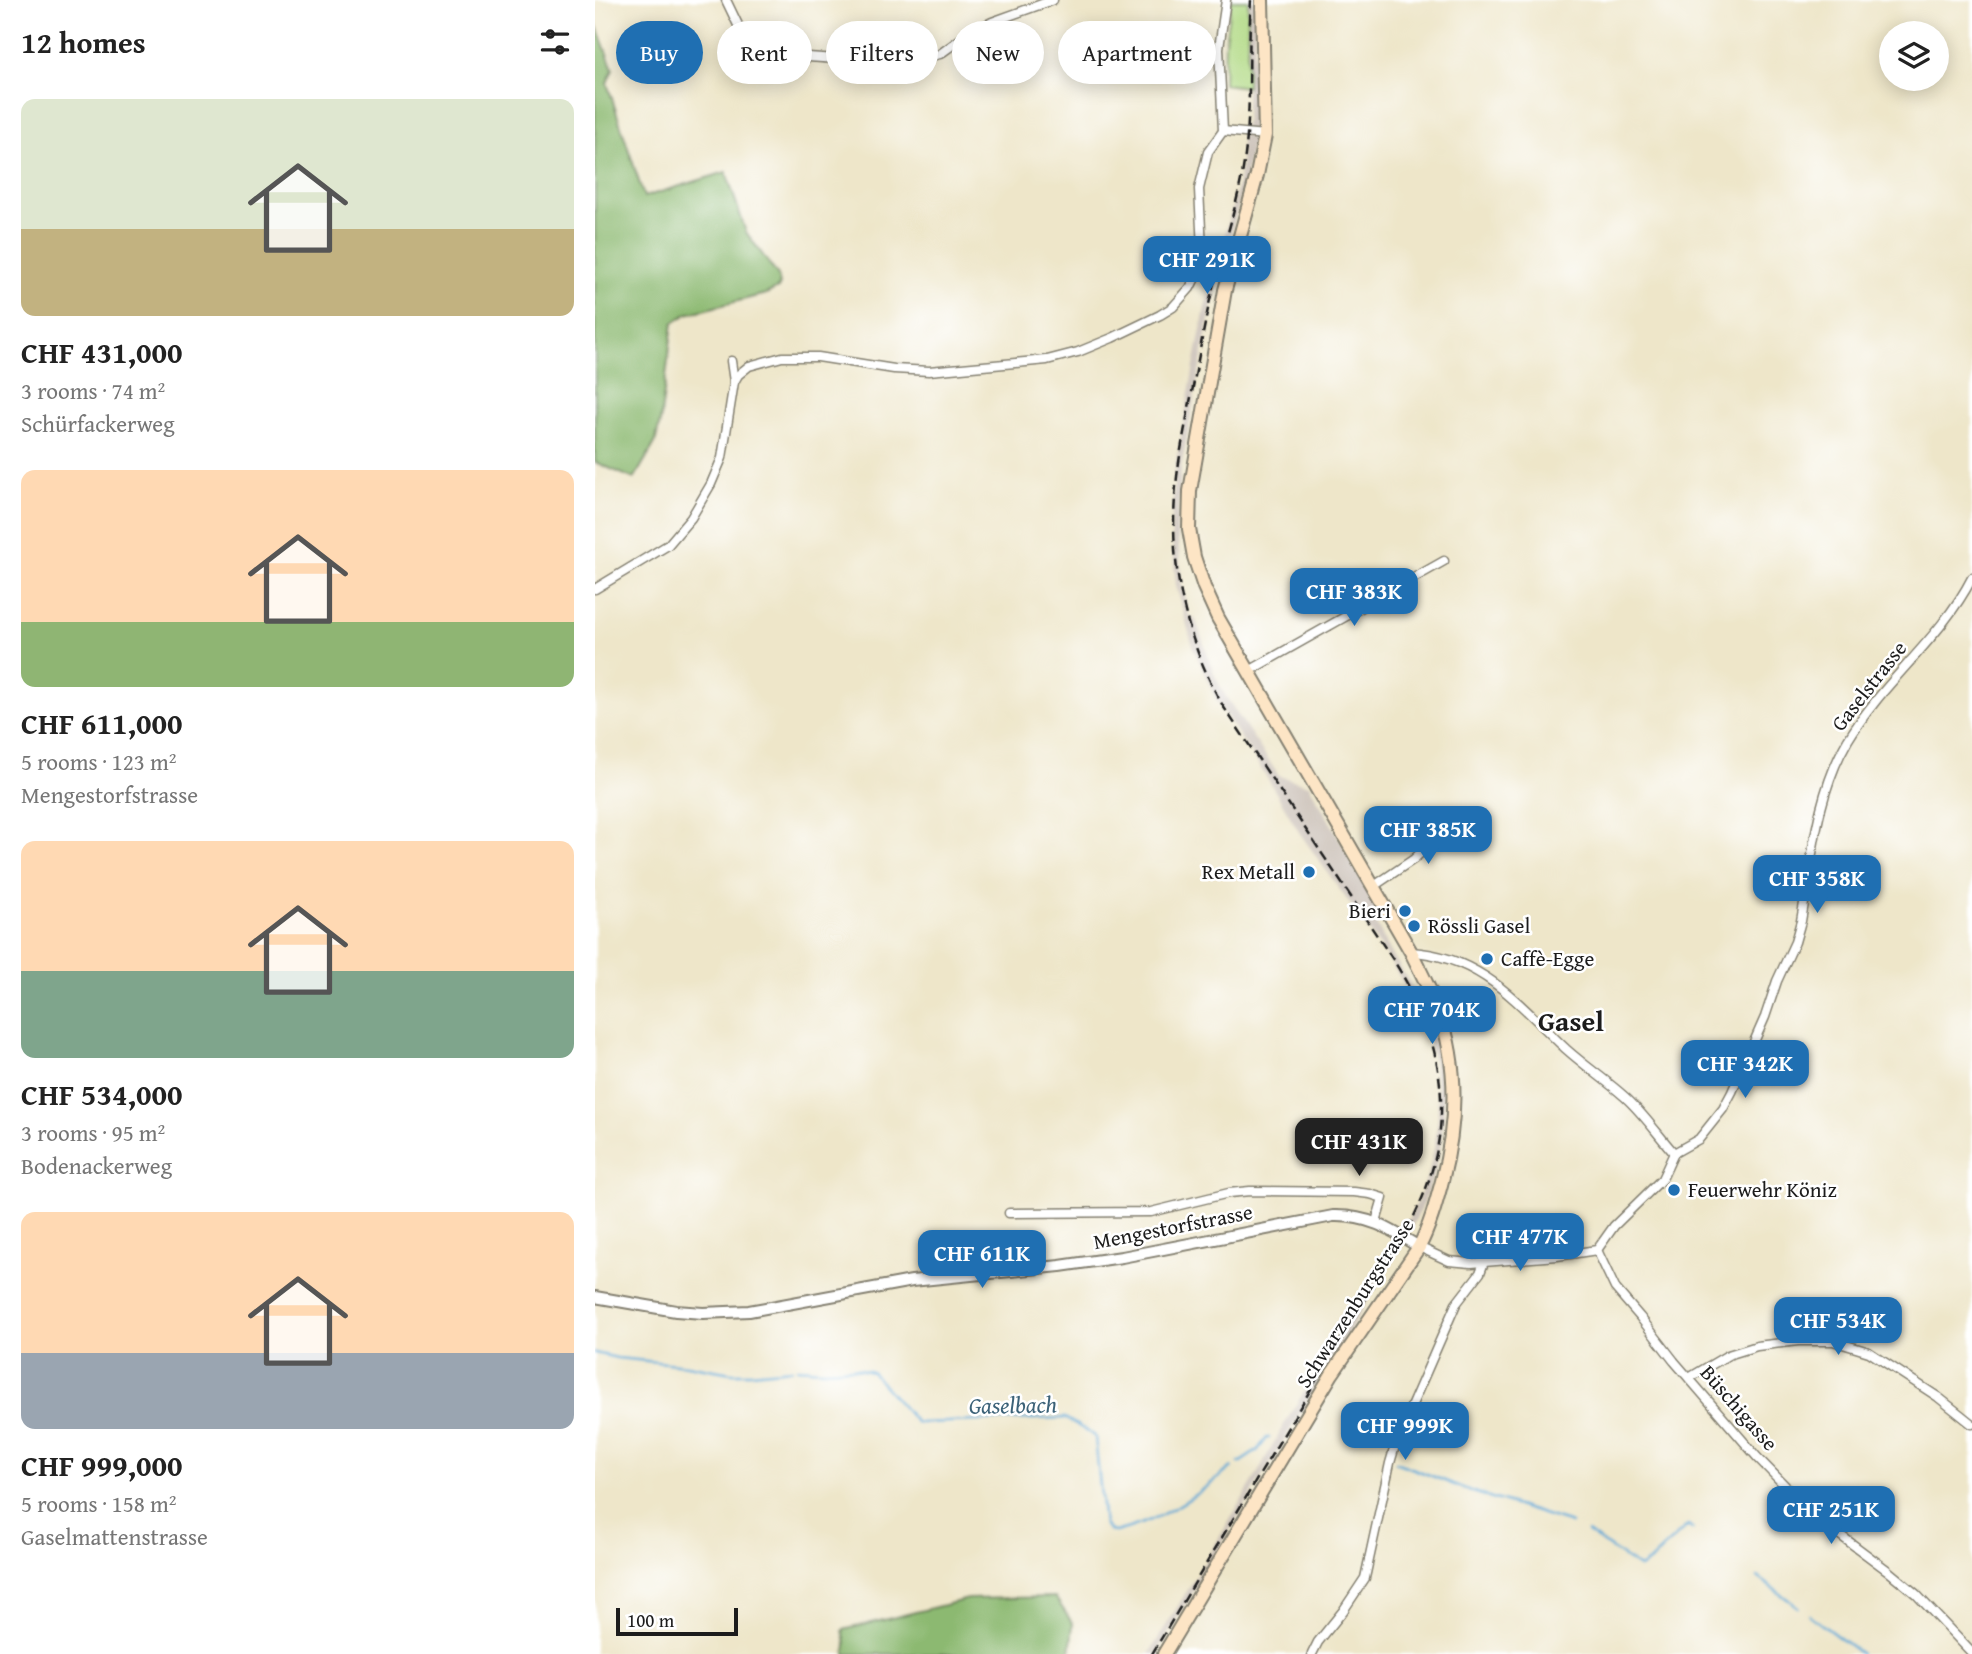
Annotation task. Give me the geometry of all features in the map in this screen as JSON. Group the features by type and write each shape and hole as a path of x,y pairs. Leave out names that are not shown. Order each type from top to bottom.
{"main road":[{"name":"Schwarzenburgstrasse","path":"1164,1654 1332,1374 1419,1247 1429,1224 1446,1164 1452,1127 1453,1071 1443,1024 1428,986 1374,886 1214,610 1198,572 1191,543 1189,505 1193,467 1225,290 1257,175 1265,135 1262,0"}],"street":[{"path":"726,0 750,50 779,55 897,61 940,54 983,26 1053,0"},
{"path":"595,589 668,545 691,518 711,484 722,458 734,382 731,361 737,365 749,366 770,359 800,356 920,371 1024,363 1078,352 1143,324 1177,303 1198,274 1202,256 1199,189 1208,152 1223,131 1219,48 1226,0"},
{"path":"1223,131 1265,135"},
{"path":"734,382 749,366"},
{"path":"1249,671 1444,561"},
{"name":"Gaselstrasse","path":"1597,1250 1614,1226 1662,1179 1674,1153 1699,1139 1733,1092 1795,942 1825,791 1836,763 1869,710 1948,617 1972,578"},
{"path":"1374,886 1414,859 1459,817"},
{"path":"1411,952 1428,953 1451,960 1491,980 1628,1100 1674,1153"},
{"path":"1009,1213 1151,1212 1237,1191 1329,1191 1362,1193 1383,1198 1376,1222"},
{"name":"Mengestorfstrasse","path":"595,1297 676,1311 749,1311 912,1281 1112,1259 1333,1216 1353,1216 1376,1222 1419,1247"},
{"path":"1419,1247 1453,1262 1557,1256 1597,1250"},
{"name":"Büschigasse","path":"1597,1250 1615,1288 1757,1457 1840,1535 1916,1594 1972,1653"},
{"path":"1311,1654 1364,1578 1397,1439 1456,1304 1480,1273 1484,1262"},
{"path":"1689,1378 1728,1355 1757,1346 1787,1341 1833,1341 1869,1352 1938,1396 1972,1424"}],"shaded area":[{"path":"1248,0 1255,0 1254,134 1245,181 1211,310 1181,468 1177,528 1182,584 1189,616 1195,618 1215,676 1226,697 1279,776 1309,785 1380,909 1371,914 1418,997 1433,1035 1442,1072 1444,1116 1435,1172 1413,1225 1156,1654 1149,1654 1407,1222 1429,1171 1438,1116 1433,1058 1413,999 1384,952 1299,832 1216,700 1193,647 1176,585 1171,528 1175,467 1205,308 1241,166 1241,134 1246,120"}],"green space":[{"path":"1231,0 1248,0 1247,87 1224,84 1225,41"},
{"path":"595,22 613,69 607,83 644,197 726,172 746,232 778,276 780,284 766,294 687,314 673,323 655,443 634,479 595,462"},
{"path":"1055,1597 1073,1624 1070,1654 845,1654 843,1630 968,1599"}],"waterway":[{"name":"Gaselbach","path":"595,1353 731,1373 792,1369"},
{"name":"Gaselbach","path":"797,1368 854,1368 872,1372 919,1423 1065,1418 1095,1437 1104,1525 1110,1531 1132,1527 1163,1514 1205,1488 1232,1467"},
{"name":"Gaselbach","path":"1239,1463 1257,1451 1269,1438"},
{"name":"Gaselbach","path":"1396,1462 1473,1492 1571,1523"},
{"name":"Gaselbach","path":"1587,1532 1640,1568 1688,1525 1693,1529"},
{"name":"Gaselbach","path":"1758,1577 1798,1607"},
{"name":"Gaselbach","path":"1809,1615 1861,1654"}],"railway":[{"path":"1152,1654 1410,1224 1426,1189 1436,1155 1441,1122 1435,1056 1411,991 1392,958 1223,706 1189,627 1177,572 1174,515 1181,451 1208,310 1245,158 1251,0"}],"place":[{"name":"Rex Metall","path":"1309,872"},
{"name":"Bieri","path":"1405,911"},
{"name":"Rössli Gasel","path":"1414,926"},
{"name":"Caffè-Egge","path":"1487,959"},
{"name":"Feuerwehr Köniz","path":"1674,1190"}],"district":[{"name":"Gasel","path":"1571,1021"}]}
